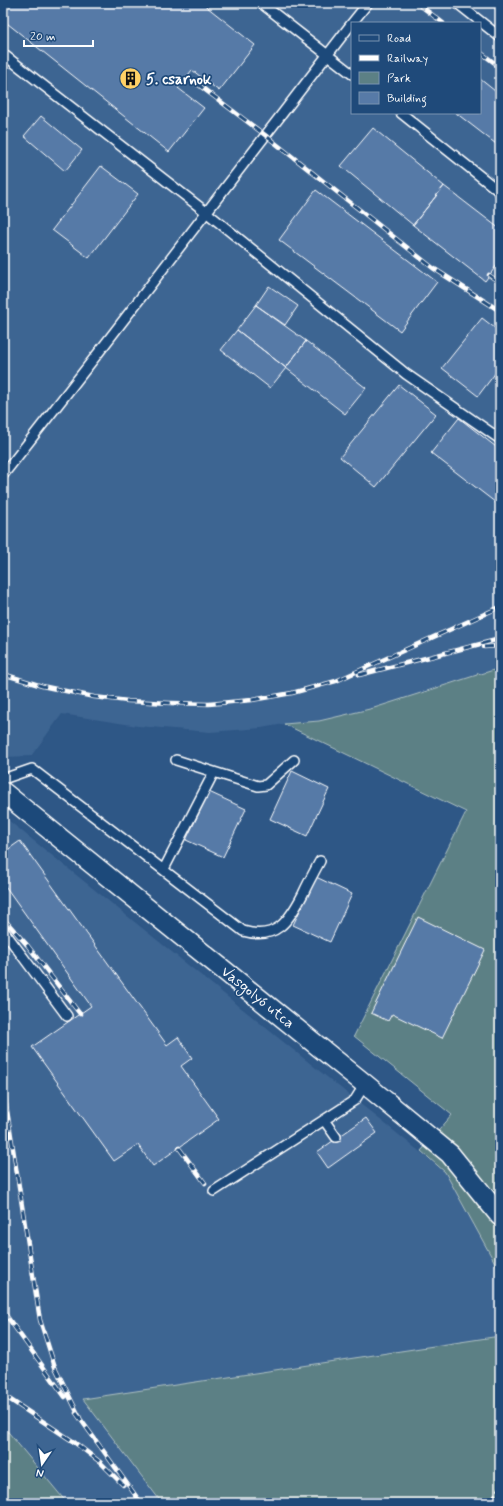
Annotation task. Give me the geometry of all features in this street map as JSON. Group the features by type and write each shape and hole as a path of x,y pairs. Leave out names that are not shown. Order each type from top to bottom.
{"street":[{"name":"Vasgolyó utca","path":"3,792 450,1154 500,1216"}],"lane":[{"path":"261,3 351,73"},
{"path":"353,22 368,3"},
{"path":"457,3 500,37"},
{"path":"3,475 351,24"},
{"path":"3,54 206,212 406,374 500,439"},
{"path":"402,114 500,192"},
{"path":"176,760 258,786 266,785 294,760"},
{"path":"3,779 32,769 243,931 260,934 275,930 289,919 320,861"},
{"path":"164,869 214,772"},
{"path":"3,930 67,1016"},
{"path":"214,1191 355,1100 365,1084"},
{"path":"324,1120 336,1137"}],"path":[{"path":"490,1503 500,1485"}],"shaded area":[{"path":"3,3 500,3 500,668 374,708 319,721 284,724 261,728 210,732 138,726 62,714 31,756 3,757"},
{"path":"3,816 445,1172 500,1272 500,1336 84,1399 162,1503 67,1503 3,1427"}],"green space":[{"path":"500,668 500,1272 445,1172 421,1151 452,1115 354,1036 466,812 284,724 319,721 374,708 477,675 478,673 481,674"},
{"path":"500,1336 500,1503 162,1503 83,1399"},
{"path":"4,1427 67,1503 3,1503"}],"building":[{"name":"5. csarnok","path":"3,3 202,3 255,45 219,91 192,70 178,88 204,108 169,152 3,20"},
{"path":"481,80 500,95 500,147 457,114 481,114"},
{"path":"41,116 82,150 65,171 24,136"},
{"path":"373,128 444,186 413,225 341,166"},
{"path":"101,166 138,194 89,258 52,230"},
{"path":"444,186 500,229 500,261 485,281 413,225"},
{"path":"316,190 437,282 400,331 279,240"},
{"path":"269,286 298,306 285,325 256,305"},
{"path":"256,305 306,341 286,368 237,330"},
{"path":"482,318 500,332 500,367 478,396 442,368"},
{"path":"237,330 286,368 270,388 221,350"},
{"path":"306,341 366,388 345,414 286,368"},
{"path":"399,385 436,414 376,487 340,457"},
{"path":"459,418 500,450 500,506 431,453"},
{"path":"292,771 329,789 307,836 270,819"},
{"path":"209,792 246,809 223,857 186,840"},
{"path":"20,841 167,1045 178,1037 192,1058 181,1066 219,1119 153,1166 138,1145 114,1161 32,1047 91,1006 3,883 3,853"},
{"path":"316,877 352,894 330,942 293,925"},
{"path":"418,917 485,950 442,1038 392,1014 388,1021 371,1013"},
{"path":"366,1118 377,1133 328,1168 317,1152"}],"railway":[{"path":"417,3 442,22"},
{"path":"481,53 500,67"},
{"path":"196,83 265,135 433,268 500,311"},
{"path":"489,275 500,283"},
{"path":"3,674 42,686 94,697 128,701 209,704 252,700 292,693 336,681 500,607"},
{"path":"359,675 500,639"},
{"path":"484,647 500,646"},
{"path":"3,918 28,946 80,1014"},
{"path":"3,1085 40,1320 55,1367 80,1418"},
{"path":"179,1148 205,1183"},
{"path":"3,1311 65,1397"},
{"path":"3,1395 74,1442 100,1462 123,1485"},
{"path":"76,1413 141,1503"}],"place":[{"name":"5. csarnok","path":"131,79"}]}
